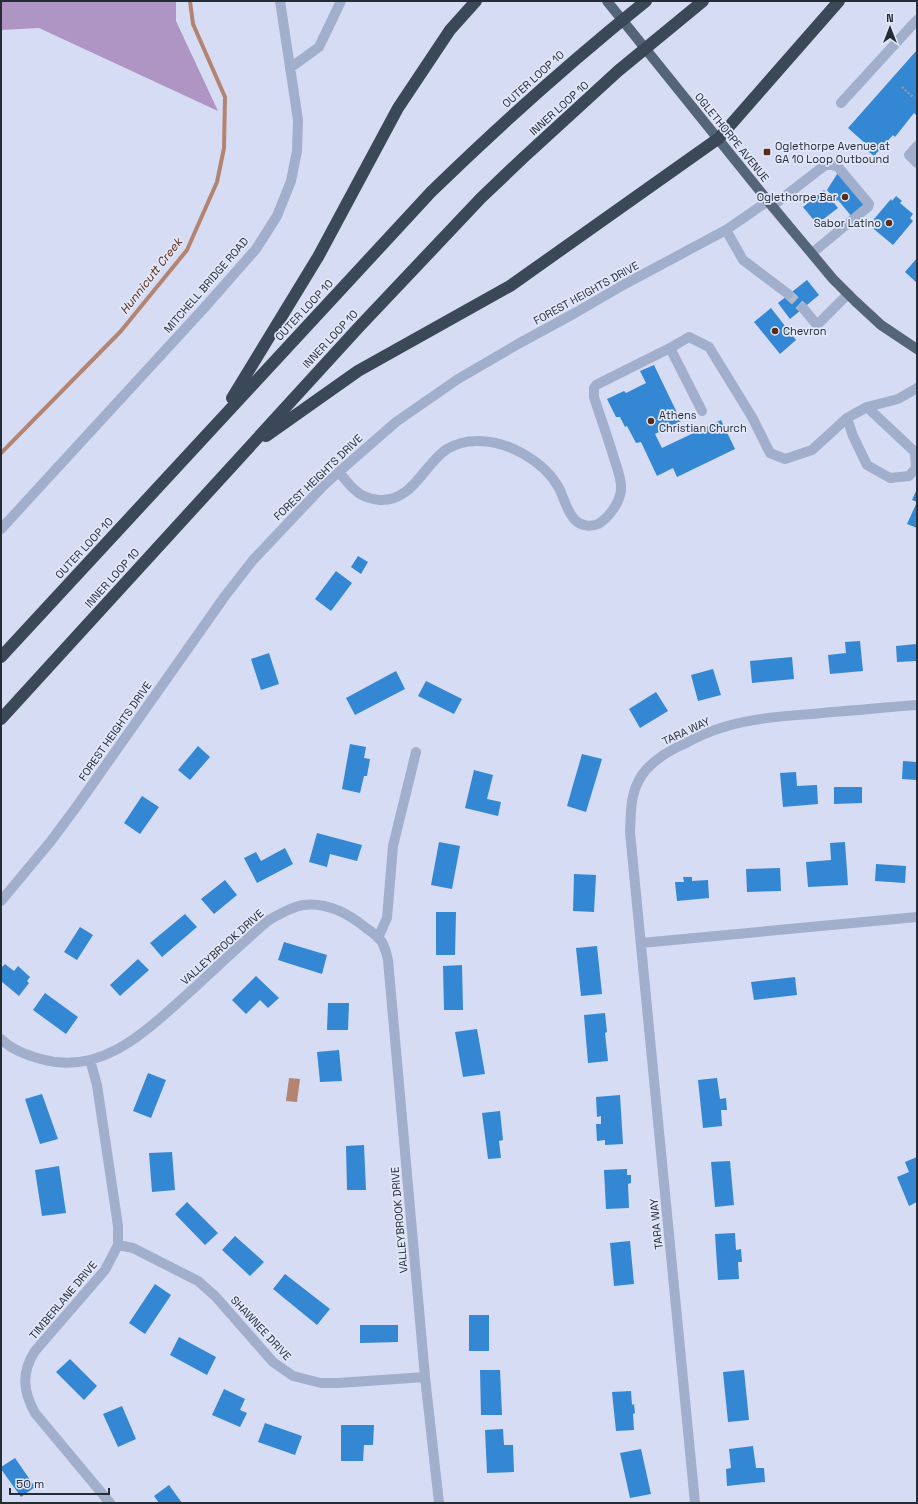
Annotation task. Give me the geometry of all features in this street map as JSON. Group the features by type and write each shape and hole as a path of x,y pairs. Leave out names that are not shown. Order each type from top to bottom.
{"highway":[{"path":"219,420 318,257 398,108 450,30 476,1"},
{"name":"OUTER LOOP 10","path":"1,657 431,192 500,126 592,44 646,1"},
{"name":"INNER LOOP 10","path":"1,719 247,449 427,254 481,198 618,72 703,1"},
{"path":"247,449 358,371 510,286 719,138 839,1"}],"main road":[{"name":"OGLETHORPE AVENUE","path":"607,1 770,203 848,294 882,324 917,349"}],"street":[{"name":"MITCHELL BRIDGE ROAD","path":"1,529 205,306 256,248 277,216 291,181 298,151 298,120 280,1"},
{"path":"290,68 319,47 337,3"},
{"path":"841,103 917,20"},
{"path":"917,146 909,155 917,163"},
{"name":"FOREST HEIGHTS DRIVE","path":"1,901 60,829 225,596 253,560 304,505 396,422 458,379 625,284 726,230 770,203 824,166 830,164 838,167 869,204 868,207 812,253"},
{"path":"726,230 744,260 788,294"},
{"path":"803,308 817,324 848,294"},
{"path":"339,472 355,490 363,496 385,500 397,498 406,492 440,455 457,444 475,441 495,443 507,446 522,454 545,470 559,488 575,520 587,526 598,524 603,520 615,506 621,492 621,484 594,397 594,388 600,382 670,348 689,337 709,347 752,417 770,453 785,458 812,450 847,418 867,407 898,399 917,388"},
{"path":"670,348 702,411"},
{"path":"847,418 853,436 867,465 890,478 909,476 916,468 915,452 867,407"},
{"name":"TARA WAY","path":"695,1503 630,832 633,794 638,781 647,768 661,756 676,747 724,727 764,718 917,705"},
{"path":"378,938 387,918 393,846 416,752"},
{"name":"VALLEYBROOK DRIVE","path":"90,1060 120,1048 148,1030 261,927 280,913 301,906 320,905 332,908 349,916 378,938 386,950 388,960 425,1377 439,1503"},
{"path":"641,943 917,917"},
{"path":"1,1039 7,1045 31,1057 46,1061 78,1063 90,1060"},
{"name":"TIMBERLANE DRIVE","path":"90,1060 97,1085 118,1226 118,1245 105,1270 35,1351 28,1365 25,1382 29,1401 35,1413 110,1503"},
{"name":"SHAWNEE DRIVE","path":"118,1245 133,1248 198,1281 215,1296 273,1362 293,1376 320,1383 425,1377"}],"path":[{"path":"902,87 914,98"}],"shaded area":[{"path":"1,1 176,1 176,21 218,111 39,28 1,30"},
{"path":"289,1078 300,1079 297,1102 286,1101"}],"building":[{"path":"917,50 917,114 916,115 914,113 895,137 893,135 874,156 864,148 867,145 848,128"},
{"path":"839,171 866,206 852,217 838,200 836,201 827,190"},
{"path":"824,190 838,208 817,224 803,207"},
{"path":"896,196 902,201 900,203 913,214 910,218 913,221 893,245 869,225 891,199 892,201"},
{"path":"917,258 917,283 905,272"},
{"name":"Chevron","path":"807,280 819,295 790,319 778,303"},
{"name":"Chevron","path":"771,308 796,340 780,354 754,322"},
{"name":"Athens Christian Church","path":"654,365 681,421 655,434 662,448 721,420 735,449 677,477 673,468 657,476 641,442 636,443 627,426 625,427 620,417 616,417 607,399 624,391 626,393 646,383 640,371"},
{"path":"917,489 917,502 912,500"},
{"path":"917,502 917,528 907,524"},
{"path":"358,556 368,562 361,574 351,567"},
{"path":"336,571 352,583 331,611 315,599"},
{"path":"860,641 863,671 830,674 828,655 846,653 845,642"},
{"path":"917,644 917,661 897,662 896,646"},
{"path":"269,653 279,684 261,690 251,659"},
{"path":"792,657 794,679 752,683 750,661"},
{"path":"713,669 721,695 698,701 691,675"},
{"path":"396,671 405,689 355,715 346,698"},
{"path":"426,681 462,699 454,714 418,696"},
{"path":"656,692 668,711 640,728 629,709"},
{"path":"350,744 366,747 364,758 370,759 367,776 364,776 360,793 342,789"},
{"path":"198,746 210,757 190,780 178,770"},
{"path":"582,754 602,759 586,812 567,806"},
{"path":"903,761 917,762 917,780 902,779"},
{"path":"474,770 493,775 487,799 501,802 498,816 465,808"},
{"path":"796,772 797,786 817,785 818,804 783,807 780,773"},
{"path":"834,787 862,787 862,803 834,804"},
{"path":"142,796 159,807 140,834 124,823"},
{"path":"317,833 362,845 357,861 330,854 327,867 309,862"},
{"path":"439,842 460,846 452,889 431,885"},
{"path":"845,842 848,885 808,887 806,862 831,860 830,843"},
{"path":"285,848 293,864 257,883 244,858 256,852 261,861"},
{"path":"876,864 906,866 905,883 875,881"},
{"path":"780,868 781,891 747,892 746,869"},
{"path":"574,874 596,875 594,912 573,911"},
{"path":"683,877 692,877 692,881 708,880 709,898 677,901 675,882 684,882"},
{"path":"225,880 237,895 214,914 201,899"},
{"path":"436,912 456,912 455,955 436,955"},
{"path":"185,914 197,927 162,957 150,943"},
{"path":"80,927 93,935 77,960 64,952"},
{"path":"284,942 327,955 322,974 278,960"},
{"path":"597,946 602,994 581,996 576,948"},
{"path":"138,959 149,970 120,996 110,985"},
{"path":"5,964 14,971 18,966 30,977 27,981 29,983 19,996 1,981 1,968"},
{"path":"462,965 463,1010 444,1010 443,966"},
{"path":"256,976 279,998 268,1008 260,1000 246,1014 232,1000"},
{"path":"795,977 797,995 754,1000 751,982"},
{"path":"45,993 78,1017 66,1034 33,1010"},
{"path":"328,1003 349,1003 348,1030 327,1030"},
{"path":"605,1013 607,1032 605,1033 608,1061 588,1063 584,1015"},
{"path":"477,1029 485,1074 463,1077 455,1032"},
{"path":"339,1050 342,1081 320,1082 317,1052"},
{"path":"148,1073 166,1080 151,1118 133,1111"},
{"path":"717,1078 720,1099 726,1098 727,1110 721,1110 722,1126 703,1128 698,1080"},
{"path":"42,1094 58,1139 40,1144 25,1099"},
{"path":"620,1095 623,1144 605,1145 605,1140 597,1141 596,1124 601,1124 601,1116 597,1117 596,1097"},
{"path":"500,1111 503,1140 499,1141 501,1158 488,1159 482,1113"},
{"path":"364,1145 366,1190 347,1190 346,1146"},
{"path":"172,1152 175,1190 152,1192 149,1153"},
{"path":"917,1157 917,1202 909,1206 897,1177 909,1172 905,1162"},
{"path":"730,1161 734,1205 715,1207 711,1162"},
{"path":"59,1166 66,1213 42,1216 35,1170"},
{"path":"627,1169 627,1175 631,1175 631,1183 628,1184 629,1208 606,1209 604,1170"},
{"path":"187,1202 218,1233 205,1245 175,1214"},
{"path":"735,1233 736,1250 741,1249 742,1262 738,1262 739,1279 718,1280 715,1234"},
{"path":"235,1236 264,1262 250,1276 222,1250"},
{"path":"630,1241 634,1284 614,1286 610,1243"},
{"path":"285,1274 330,1309 317,1325 273,1289"},
{"path":"155,1284 171,1295 145,1334 129,1323"},
{"path":"469,1315 489,1315 489,1351 469,1351"},
{"path":"360,1325 398,1325 398,1342 360,1343"},
{"path":"179,1337 216,1357 207,1375 170,1355"},
{"path":"70,1359 97,1386 84,1400 56,1372"},
{"path":"480,1370 500,1370 502,1415 481,1415"},
{"path":"744,1370 749,1420 728,1422 723,1372"},
{"path":"224,1389 245,1399 240,1410 247,1413 240,1427 212,1415"},
{"path":"631,1391 632,1405 634,1404 635,1413 633,1414 634,1430 616,1431 612,1392"},
{"path":"122,1406 136,1439 118,1447 103,1414"},
{"path":"265,1423 302,1436 295,1455 258,1442"},
{"path":"341,1425 374,1425 373,1445 364,1445 363,1461 341,1461"},
{"path":"503,1429 504,1445 513,1445 514,1472 487,1473 485,1430"},
{"path":"753,1446 756,1468 764,1468 765,1482 727,1486 726,1469 731,1468 729,1449"},
{"path":"641,1449 651,1494 630,1498 620,1453"},
{"path":"15,1458 35,1487 21,1497 1,1469 1,1467"},
{"path":"169,1485 182,1503 159,1503 154,1496"}],"waterway":[{"name":"Hunnicutt Creek","path":"1,453 121,331 187,250 217,182 224,148 225,97 193,24 190,1"}],"tunnel":[{"path":"788,294 803,308"}],"place":[{"name":"Oglethorpe Avenue at GA 10 Loop Outbound","path":"767,152"},
{"name":"Oglethorpe Bar","path":"845,197"},
{"name":"Sabor Latino","path":"889,223"},
{"name":"Chevron","path":"775,331"},
{"name":"Athens Christian Church","path":"651,421"}]}
